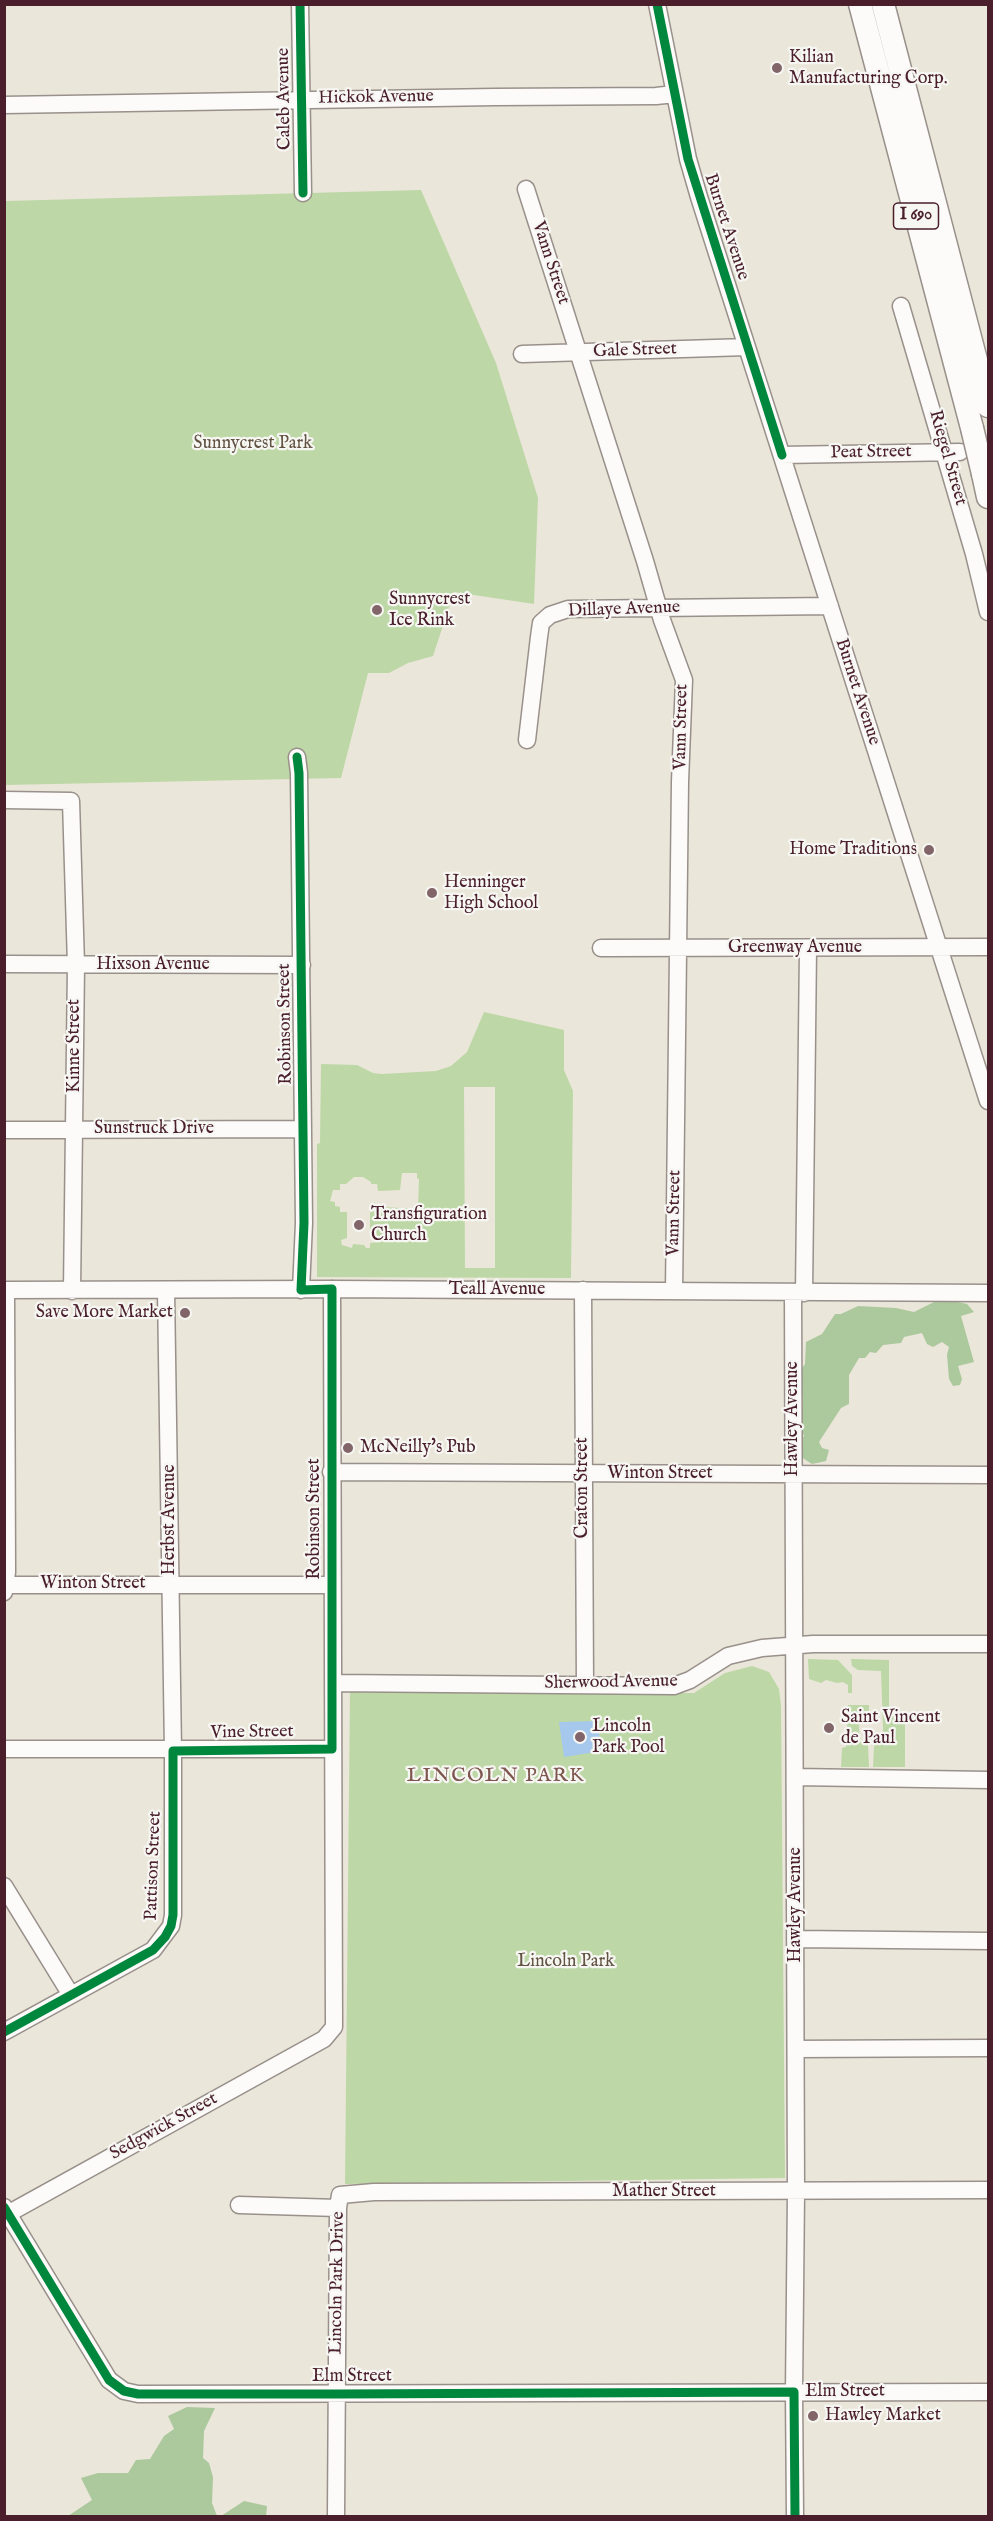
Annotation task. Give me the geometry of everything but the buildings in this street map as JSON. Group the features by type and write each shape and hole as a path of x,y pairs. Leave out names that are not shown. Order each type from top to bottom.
{"highway":[{"name":"I 690","path":"860,4 972,428 988,497"},
{"name":"I 690","path":"883,4 988,406"}],"street":[{"name":"Caleb Avenue","path":"300,4 303,193"},
{"name":"Burnet Avenue","path":"657,4 687,159 988,1101"},
{"name":"Hickok Avenue","path":"4,105 675,94"},
{"name":"Vann Street","path":"526,189 658,608 684,680 674,1291"},
{"name":"Riegel Street","path":"900,306 952,452 988,612"},
{"name":"Gale Street","path":"522,354 747,347"},
{"name":"Peat Street","path":"782,455 952,452"},
{"name":"Dillaye Avenue","path":"527,740 538,637 545,618 568,609 830,606"},
{"name":"Robinson Street","path":"297,757 302,965 304,1223 301,1290"},
{"name":"Kinne Street","path":"4,800 71,801 76,965 72,1291"},
{"name":"Greenway Avenue","path":"601,948 988,947"},
{"name":"Hawley Avenue","path":"795,2517 794,1474 808,948"},
{"name":"Hixson Avenue","path":"4,964 302,965"},
{"name":"Sunstruck Drive","path":"4,1130 303,1129"},
{"name":"Robinson Street","path":"324,2039 334,2027 332,1289"},
{"name":"Teall Avenue","path":"5,1290 332,1289 988,1293"},
{"path":"5,1290 5,1588"},
{"name":"Herbst Avenue","path":"166,1290 173,1750"},
{"name":"Craton Street","path":"583,1290 585,1685"},
{"name":"Winton Street","path":"331,1472 988,1476"},
{"name":"Winton Street","path":"5,1588 171,1584 332,1585"},
{"name":"Sherwood Avenue","path":"333,1683 674,1686 682,1684 736,1653 795,1646 988,1644"},
{"name":"Vine Street","path":"4,1749 332,1749"},
{"name":"Pattison Street","path":"4,2032 153,1950 171,1926 173,1750"},
{"path":"795,1777 988,1780"},
{"path":"4,1886 71,1995"},
{"path":"796,1939 988,1941"},
{"name":"Sedgwick Street","path":"6,2212 324,2039"},
{"path":"796,2049 988,2048"},
{"name":"Mather Street","path":"239,2205 339,2201 375,2192 988,2190"},
{"name":"Lincoln Park Drive","path":"336,2517 339,2201"},
{"name":"Elm Street","path":"6,2212 102,2370 115,2386 138,2394 988,2392"}],"green space":[{"name":"Sunnycrest Park","path":"421,190 496,363 538,498 534,604 454,592 433,656 408,663 389,673 368,673 341,778 5,785 5,201"},
{"path":"484,1012 564,1030 564,1070 573,1091 571,1278 317,1277 317,1144 320,1143 321,1064 357,1065 373,1073 382,1074 436,1071 451,1066 467,1052","holes":["464,1087 495,1087 495,1268 465,1268","402,1173 417,1173 419,1179 418,1209 382,1207 382,1210 370,1212 370,1237 378,1237 379,1242 370,1243 370,1248 364,1245 353,1244 352,1248 342,1245 341,1240 347,1238 347,1212 340,1212 340,1207 330,1201 333,1190 340,1190 340,1184 346,1184 354,1177 363,1177 371,1184 377,1184 378,1191 400,1190"]},
{"path":"934,1302 967,1304 974,1312 961,1316 974,1362 958,1366 962,1379 960,1385 953,1386 949,1379 947,1355 949,1347 942,1342 933,1347 927,1344 922,1333 904,1337 901,1343 883,1345 876,1353 870,1352 865,1358 859,1358 849,1375 849,1404 841,1408 819,1442 822,1448 829,1450 826,1461 812,1464 801,1457 800,1441 804,1436 800,1427 803,1402 800,1371 805,1364 806,1342 822,1334 835,1314 841,1314 858,1306 896,1308 914,1312"},
{"path":"808,1659 838,1660 852,1675 852,1693 848,1693 848,1685 843,1682 826,1680 821,1683 809,1679"},
{"path":"851,1659 889,1660 889,1712 905,1712 905,1767 873,1767 875,1742 882,1742 881,1671 858,1670 852,1666"},
{"name":"Lincoln Park","path":"752,1666 769,1672 779,1689 781,1706 785,2178 345,2184 350,1692 694,1693 725,1673"},
{"path":"848,1705 869,1705 869,1711 860,1711 859,1727 860,1742 867,1743 868,1746 869,1767 841,1767 842,1748 846,1747"},
{"path":"187,2407 215,2408 204,2431 203,2458 209,2463 213,2477 212,2503 217,2516 68,2516 92,2500 81,2478 98,2473 128,2473 136,2460 150,2459 164,2436 174,2429 168,2416"},
{"path":"244,2501 267,2506 266,2516 221,2516"}],"water":[{"name":"Lincoln Park Pool","path":"597,1721 602,1751 564,1757 559,1722"}],"cycle path":[{"path":"300,4 303,193"},
{"path":"657,4 688,159 782,455"},
{"path":"4,2032 153,1950 165,1937 171,1926 173,1915 173,1751 332,1749 332,1289 301,1290 304,1223 297,757"},
{"path":"4,2207 109,2380 124,2391 138,2394 794,2392 795,2516"}],"place":[{"name":"Kilian Manufacturing Corp.","path":"777,68"},
{"name":"Sunnycrest Ice Rink","path":"377,610"},
{"name":"Home Traditions","path":"929,850"},
{"name":"Henninger High School","path":"432,893"},
{"name":"Transfiguration Church","path":"359,1225"},
{"name":"Save More Market","path":"185,1313"},
{"name":"McNeilly's Pub","path":"348,1448"},
{"name":"Saint Vincent de Paul","path":"829,1728"},
{"name":"Lincoln Park Pool","path":"580,1737"},
{"name":"Hawley Market","path":"813,2416"}],"district":[{"name":"LINCOLN PARK","path":"496,1777"}]}
